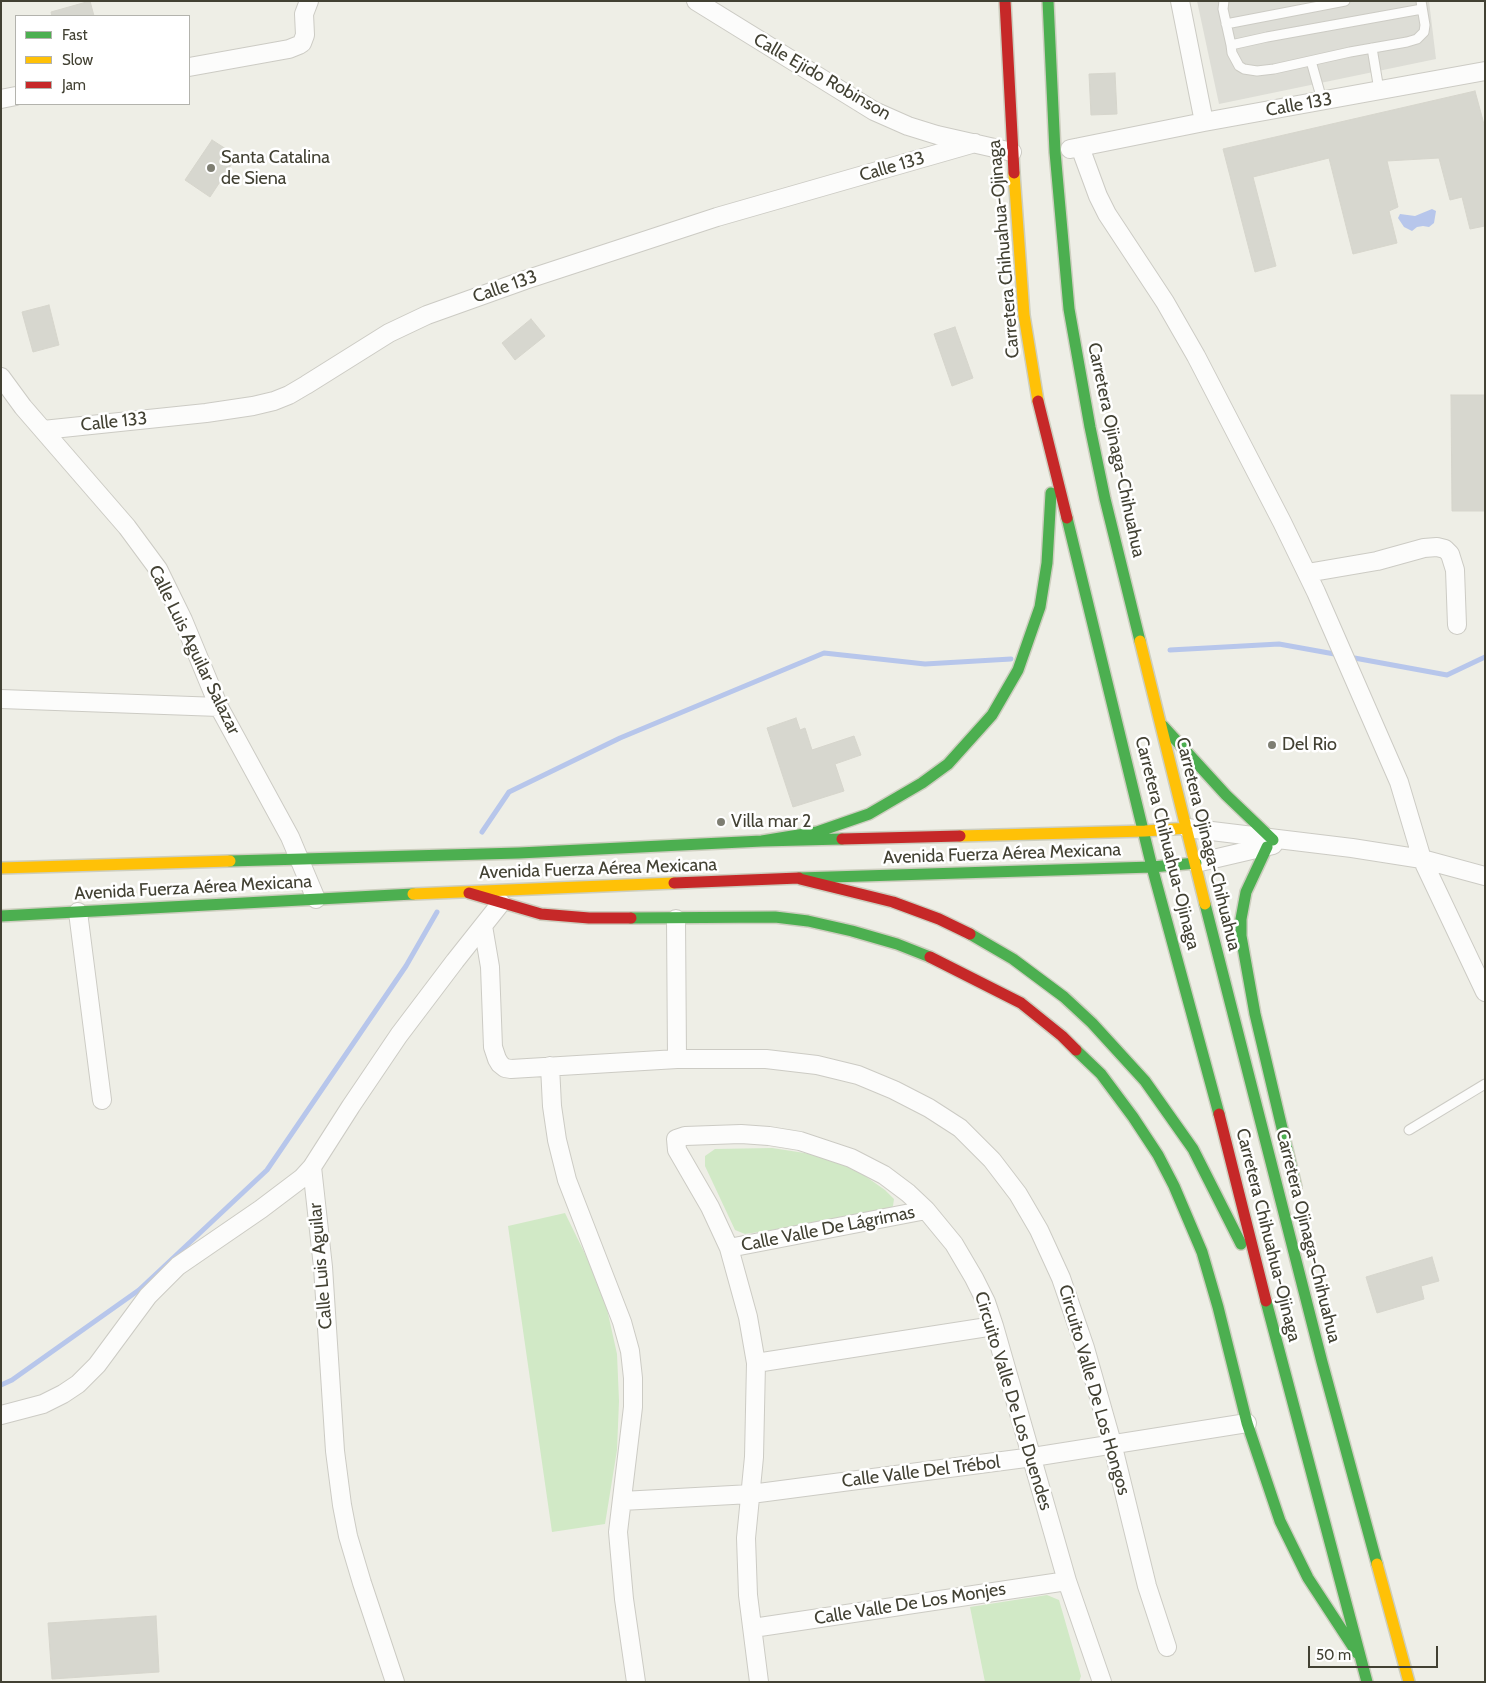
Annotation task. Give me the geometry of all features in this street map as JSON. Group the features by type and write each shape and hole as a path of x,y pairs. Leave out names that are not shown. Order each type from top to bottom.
{"main road":[{"name":"Carretera Chihuahua-Ojinaga","path":"1006,1 1012,152 1024,315 1039,407 1145,831 1152,867 1252,1224 1265,1297 1367,1682"},
{"name":"Carretera Ojinaga-Chihuahua","path":"1048,1 1055,152 1070,309 1090,427 1105,499 1196,863 1280,1217 1308,1310 1409,1682"},
{"path":"762,841 817,832 876,811 922,783 948,764 992,715 1018,670 1040,607 1047,563 1050,523 1051,457"},
{"path":"1161,724 1226,795 1276,842 1246,892 1240,919 1241,936 1255,1014 1298,1196"},
{"name":"Avenida Fuerza Aérea Mexicana","path":"1,868 519,853 762,841 1145,831 1187,828"},
{"name":"Avenida Fuerza Aérea Mexicana","path":"1,916 464,891 800,880 959,872 1152,867 1196,863"},
{"path":"800,880 893,902 939,919 970,934 1013,959 1064,997 1092,1023 1145,1081 1175,1122 1193,1149 1265,1297"},
{"path":"464,891 541,914 590,918 775,917 808,921 852,930 938,960 985,983 1021,1004 1062,1036 1101,1074 1128,1110 1158,1155 1174,1186 1202,1252 1247,1422 1280,1521 1308,1578 1362,1660"},
{"path":"1308,1310 1314,1286"}],"street":[{"path":"190,67 299,46 305,35 304,14 308,1"},
{"name":"Calle Ejido Robinson","path":"696,1 874,111 908,126 937,135 1012,152"},
{"path":"1180,1 1204,122"},
{"name":"Calle 133","path":"1055,152 1204,122 1485,71"},
{"path":"1,99 15,96"},
{"name":"Calle 133","path":"43,430 206,412 253,406 274,401 290,395 389,333 427,315 534,277 717,217 975,144"},
{"path":"1080,147 1098,196 1107,214 1165,302 1196,356 1307,573 1399,782 1422,859 1485,992"},
{"name":"Calle Luis Aguilar Salazar","path":"1,377 23,407 127,527 158,569 219,707 278,813 316,899"},
{"path":"1307,573 1377,561 1424,548 1437,547 1445,549 1450,554 1455,570 1457,625"},
{"path":"1,699 219,707"},
{"path":"1187,828 1276,842 1352,848 1422,859 1485,876"},
{"path":"1196,863 1276,842"},
{"path":"1,1415 43,1404 78,1384 97,1365 148,1296 178,1266 302,1178 312,1167 399,1035 501,903"},
{"path":"78,912 102,1100"},
{"path":"676,919 677,1059"},
{"name":"Circuito Valle De Los Hongos","path":"482,926 490,967 493,1047 500,1064 511,1069 677,1059 766,1059 817,1065 858,1076 894,1090 929,1108 960,1128 992,1160 1018,1194 1039,1230 1061,1278 1076,1321 1112,1443 1147,1586 1167,1647"},
{"path":"550,1066 552,1106 567,1180 619,1314 630,1351 633,1378 633,1407 618,1532 619,1560 636,1682"},
{"name":"Circuito Valle De Los Duendes","path":"759,1682 747,1573 746,1538 754,1457 756,1363 748,1317 729,1248 710,1207 677,1150 676,1139 679,1138 714,1135 760,1135 800,1140 851,1158 884,1175 908,1193 926,1210 954,1244 986,1302 1067,1581 1102,1682"},
{"name":"Calle Luis Aguilar","path":"312,1167 323,1267 335,1451 342,1505 348,1536 362,1583 395,1682"},
{"name":"Calle Valle De Lágrimas","path":"729,1248 926,1210"},
{"path":"756,1363 994,1326"},
{"name":"Calle Valle Del Trébol","path":"622,1501 751,1494 1032,1457 1247,1422"},
{"name":"Calle Valle De Los Monjes","path":"753,1628 1067,1581"}],"lane":[{"path":"1224,1 1226,24 1231,45 1235,60 1239,66 1250,70 1274,69 1408,42 1420,37 1425,29 1422,5 1231,45"},
{"path":"1226,24 1345,1"},
{"path":"1372,48 1379,90"},
{"path":"1311,62 1322,100"},
{"path":"1410,1130 1485,1084"}],"green space":[{"path":"772,1148 824,1156 858,1171 885,1190 894,1199 893,1206 886,1213 745,1234 735,1230 705,1166 705,1156 715,1149"},
{"path":"565,1213 590,1264 607,1309 617,1354 619,1401 617,1450 605,1524 552,1532 508,1226"},
{"path":"1047,1595 1059,1600 1081,1676 1079,1682 985,1682 970,1607"}],"shaded area":[{"path":"1197,1 1429,1 1436,59 1219,104"}],"water":[{"path":"1432,209 1436,211 1434,223 1429,227 1417,227 1412,231 1404,227 1398,218 1400,214 1415,216"}],"building":[{"path":"90,1 94,15 52,15 51,12"},
{"path":"1115,73 1117,114 1091,115 1089,74"},
{"path":"1475,91 1485,128 1485,226 1470,229 1462,197 1450,200 1439,158 1387,161 1398,207 1389,211 1397,243 1353,254 1329,158 1253,177 1276,266 1255,272 1223,149"},
{"name":"Santa Catalina de Siena","path":"212,140 237,156 210,197 185,180"},
{"path":"49,305 59,345 33,352 22,312"},
{"path":"531,319 545,336 515,360 502,343"},
{"path":"955,327 973,378 952,386 934,334"},
{"path":"1451,395 1485,395 1485,511 1452,511"},
{"path":"796,718 800,730 805,728 812,750 854,736 861,755 835,764 844,791 793,807 767,728"},
{"path":"1432,1257 1439,1281 1421,1286 1424,1299 1377,1313 1366,1277"},
{"path":"156,1616 159,1672 52,1679 48,1623"}],"waterway":[{"path":"1170,650 1279,644 1340,655"},
{"path":"482,832 509,792 620,738 824,653 925,664 1011,659"},
{"path":"1349,657 1447,675 1485,657"},
{"path":"1,1385 12,1380 139,1290 267,1170 406,966 437,912"}],"traffic: fast":[{"path":"1048,1 1055,152 1069,309 1105,499 1140,641"},
{"path":"762,841 817,832 869,814 922,783 948,764 992,715 1018,670 1040,607 1047,563 1051,493"},
{"path":"1067,518 1152,867 1219,1114"},
{"path":"1163,726 1226,795 1273,840"},
{"path":"230,861 519,853 842,839"},
{"path":"1267,847 1246,892 1241,919 1241,936 1255,1014 1296,1187"},
{"path":"799,878 1152,867 1196,863"},
{"path":"1,916 413,894"},
{"path":"1205,904 1322,1362 1377,1564"},
{"path":"631,918 775,917 808,921 897,944 930,957"},
{"path":"970,934 1013,959 1064,997 1092,1023 1145,1081 1193,1149 1241,1244"},
{"path":"1076,1050 1101,1074 1133,1117 1158,1155 1174,1186 1202,1252 1247,1423 1280,1521 1308,1578 1357,1653"},
{"path":"1266,1301 1367,1682"}],"traffic: slow":[{"path":"1014,173 1024,315 1038,401"},
{"path":"1140,641 1205,904"},
{"path":"960,836 1145,831 1187,828"},
{"path":"1,868 230,861"},
{"path":"413,894 674,883"},
{"path":"1377,1564 1409,1682"}],"traffic: jam":[{"path":"1005,1 1014,173"},
{"path":"1038,401 1067,518"},
{"path":"842,839 960,836"},
{"path":"674,883 799,878"},
{"path":"800,879 893,902 939,919 970,934"},
{"path":"469,893 541,914 589,918 631,918"},
{"path":"930,957 1021,1003 1062,1036 1076,1050"},
{"path":"1219,1114 1266,1301"}],"place":[{"name":"Santa Catalina de Siena","path":"211,168"},
{"name":"Del Rio","path":"1272,745"},
{"name":"Villa mar 2","path":"721,822"}]}
